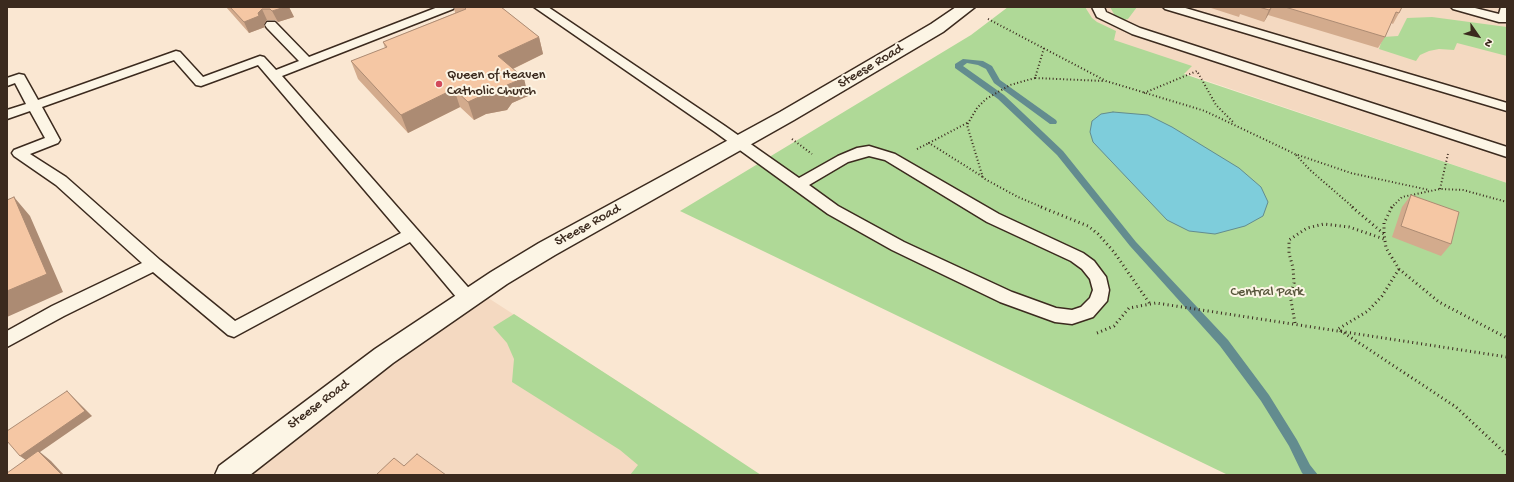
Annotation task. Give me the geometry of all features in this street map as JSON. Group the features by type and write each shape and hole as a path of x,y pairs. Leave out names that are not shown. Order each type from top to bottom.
{"street":[{"name":"Steese Road","path":"229,475 384,356 533,257 738,143 937,28 967,7"}],"lane":[{"path":"540,7 713,124 738,143 833,210 898,246 1034,309 1055,315 1072,316 1087,312 1098,301 1101,290 1098,277 1088,265 1077,257 993,218 880,152 869,151 843,158 798,185"},
{"path":"1098,7 1101,14 1136,31 1507,152"},
{"path":"1169,7 1507,107"},
{"path":"1457,7 1503,18 1507,7"},
{"path":"274,75 443,8"},
{"path":"271,25 307,62"},
{"path":"7,115 176,55 201,82 260,60 468,299"},
{"path":"7,82 19,78 53,140 13,155"},
{"path":"13,155 61,181 154,264 234,330 412,234"},
{"path":"7,340 58,311 154,264"}],"path":[{"path":"215,7 224,7"},
{"path":"988,19 1106,81 1205,111 1236,124 1295,154 1351,173 1429,190"},
{"path":"1035,78 1044,48"},
{"path":"1144,93 1197,72 1216,105 1236,124"},
{"path":"984,178 967,126 977,108 986,99 998,91 1019,82 1035,78 1106,81"},
{"path":"968,123 929,143 984,178 1018,197 1088,226 1098,234 1114,252 1150,304"},
{"path":"1440,189 1453,135"},
{"path":"1295,154 1310,170 1384,234"},
{"path":"1507,202 1464,190 1429,190 1402,197 1391,208 1384,223 1386,248 1399,269 1439,302 1495,334 1507,338"},
{"path":"1295,323 1291,308 1290,295 1294,283 1293,268 1289,253 1289,240 1307,228 1324,224 1349,227 1385,240"},
{"path":"1338,329 1368,311 1382,296 1399,269"},
{"path":"1174,305 1338,329 1507,357"},
{"path":"1338,329 1456,408 1507,455"}],"shaded area":[{"path":"1008,7 1507,7 1507,183 1184,73"},
{"path":"479,292 699,434 667,475 229,475"}],"green space":[{"name":"Central Park","path":"1008,7 1085,7 1092,18 1097,22 1116,31 1114,40 1192,66 1184,74 1507,183 1507,475 1228,475 680,211 971,35"},
{"path":"1110,7 1137,7 1128,19 1124,20 1115,16"},
{"path":"1432,17 1507,27 1507,56 1457,43 1454,50 1439,49 1429,51 1420,55 1416,61 1379,49 1383,37 1398,36 1407,18"},
{"path":"514,314 761,475 630,475 638,465 620,450 512,382 514,359 507,343 493,327"}],"water":[{"path":"1113,112 1148,115 1172,127 1239,168 1261,187 1268,202 1263,216 1245,226 1215,234 1189,231 1167,220 1093,142 1090,132 1092,121 1101,114"}],"building":[{"path":"230,7 285,7 272,11 270,9 262,9 258,13 259,16 244,22"},
{"path":"464,7 501,7 539,37 498,56 524,78 507,85 502,92 481,96 468,102 454,89 401,115 351,61 387,47 383,42 466,9"},
{"path":"1259,7 1272,7 1269,10"},
{"path":"1285,7 1402,7 1399,13 1396,12 1385,37"},
{"path":"1411,195 1459,212 1451,244 1401,226"},
{"path":"14,197 47,274 7,291 7,200"},
{"path":"67,391 85,411 20,456 7,441 7,431"},
{"path":"38,451 62,475 7,475 7,473"},
{"path":"417,454 446,475 376,475 394,458 404,466"}],"waterway":[{"path":"1053,122 997,81 989,68 980,63 966,61 958,66 1001,97 1060,153 1133,244 1224,343 1265,398 1293,443 1306,469 1312,475"}],"place":[{"name":"Queen of Heaven Catholic Church","path":"439,84"}]}
